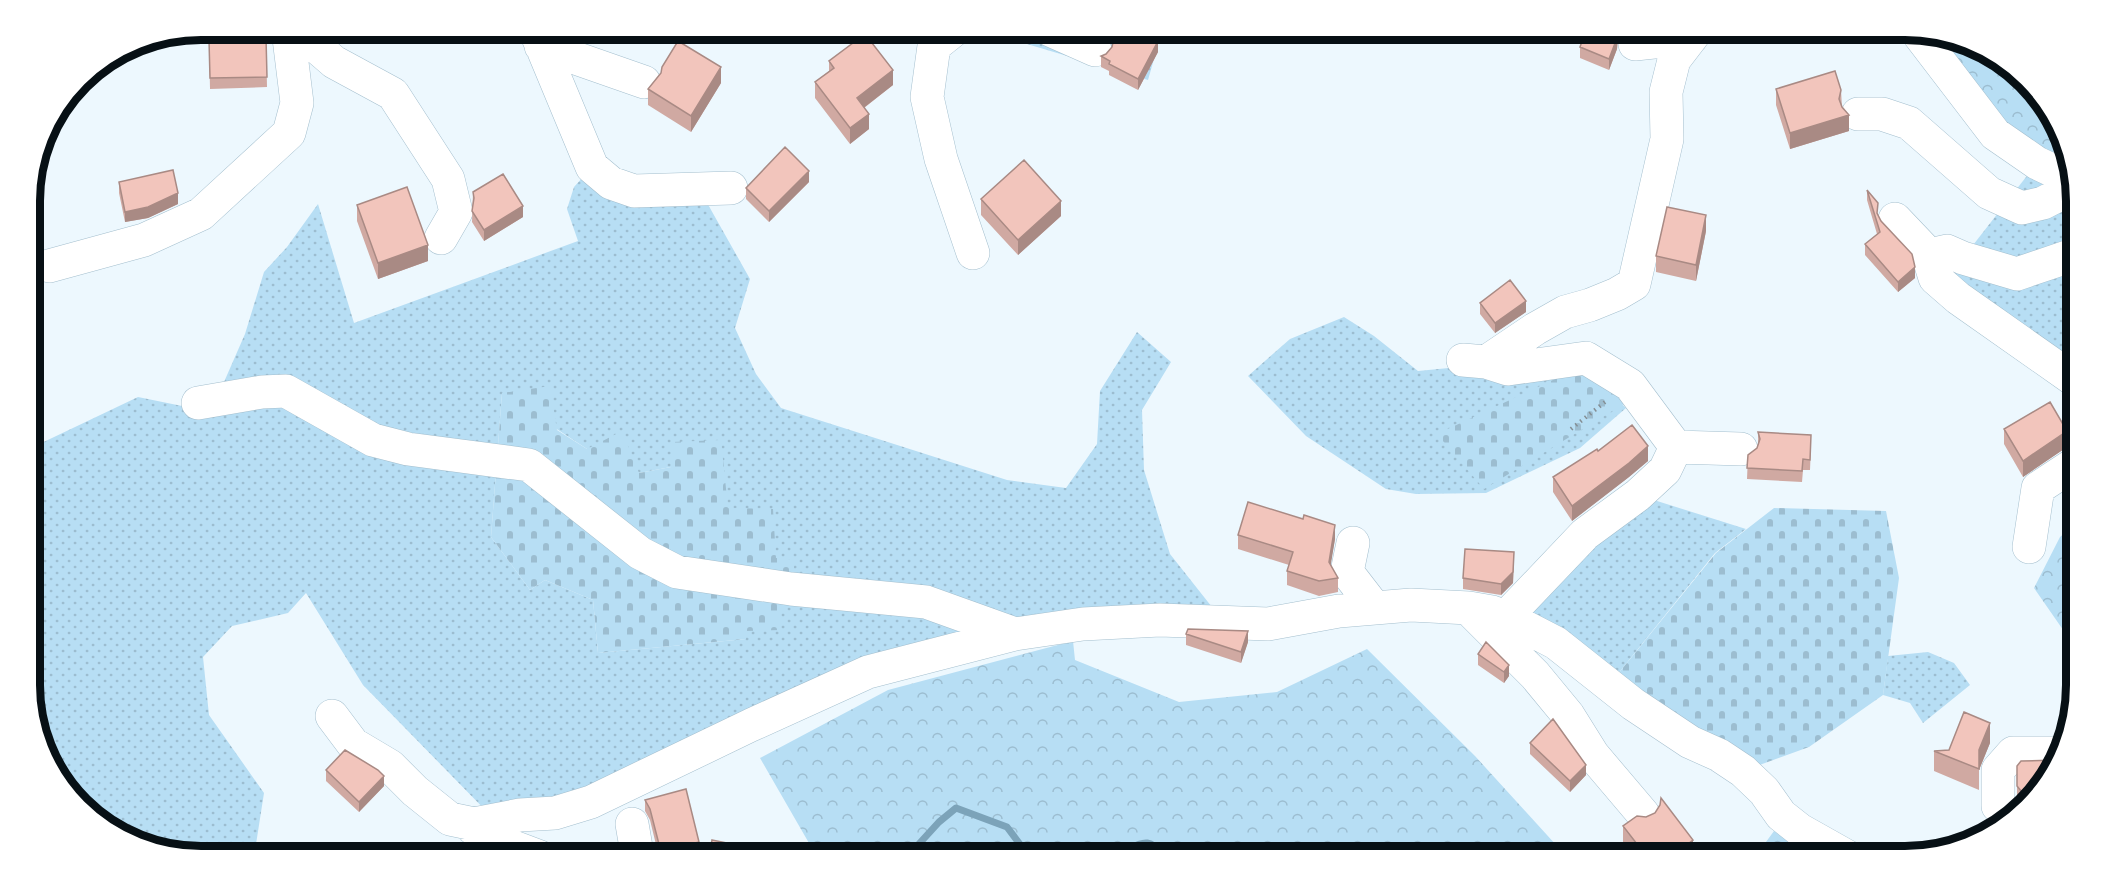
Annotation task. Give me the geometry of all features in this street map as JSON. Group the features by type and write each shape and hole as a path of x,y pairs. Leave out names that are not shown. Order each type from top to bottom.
{"street":[{"path":"49,266 144,240 201,214 289,133 297,103 289,41"},
{"path":"310,41 334,62 393,94 410,118 448,178 456,212 441,238"},
{"path":"539,41 592,167 611,183 634,191 731,188"},
{"path":"545,41 644,82"},
{"path":"940,41 934,46 927,97 941,159 973,253"},
{"path":"1075,41 1095,50"},
{"path":"1635,44 1653,41"},
{"path":"1673,198 1667,139 1666,92 1674,60 1689,41"},
{"path":"1925,42 1995,134 2037,163 2064,175"},
{"path":"1858,114 1882,114 1909,123 1989,193 2022,208 2043,203 2065,191"},
{"path":"1667,139 1634,284 1590,305 1565,312 1474,361 1508,369 1586,358 1630,385 1676,447"},
{"path":"1895,219 1934,260"},
{"path":"2066,257 2017,274 1947,251 1938,253 1931,265 1935,278 1959,298 2066,374"},
{"path":"198,403 262,392 286,391 372,441 408,449 529,465 640,553 676,572 791,589 926,602 1015,633"},
{"path":"1676,447 1741,449"},
{"path":"1506,617 1586,534 1638,495 1665,470 1676,447"},
{"path":"2029,547 2038,488 2066,470"},
{"path":"1353,543 1347,572 1374,607"},
{"path":"332,716 353,744 390,766 415,792 450,819 474,824 520,815 555,813 591,802 868,672 1015,633 1083,624 1160,620 1268,624 1374,607 1411,605 1469,608 1506,617 1556,644 1633,704 1690,742 1719,755 1743,771 1764,791 1781,815 1800,830 1828,846"},
{"path":"1469,608 1535,675 1568,715 1593,755 1643,814"},
{"path":"1083,624 1177,642"},
{"path":"2005,812 1998,806 1998,770 2013,753 2052,753"},
{"path":"474,824 474,829 511,846"},
{"path":"632,824 636,846"}],"path":[{"path":"1571,429 1616,392 1630,385"}],"green space":[{"path":"1017,41 1142,41 1158,45 1148,80"},
{"path":"1927,43 1957,49 1986,62 2020,89 2045,121 2054,140 2064,174 2037,163"},
{"path":"2037,163 2064,176 2066,374 1958,298 1938,253 1963,258"},
{"path":"592,167 706,201 750,279 735,328 756,374 781,408 1007,480 1066,488 1097,444 1100,391 1137,332 1171,362 1142,410 1144,470 1170,554 1223,621 1015,634 695,752 494,819 363,685 306,593 288,613 232,626 203,657 209,715 264,793 256,846 202,846 170,843 140,834 104,813 88,799 62,766 46,727 42,706 41,443 138,397 182,406 224,382 245,334 264,272 287,247 318,204 354,323 578,241 567,209 574,187","holes":["502,393 587,449 639,473 671,467 728,508 776,558 746,631 746,639 598,653 593,600 545,580 530,590 491,537"]},
{"path":"1344,317 1374,336 1418,371 1459,367 1529,383 1579,365 1626,408 1580,448 1486,493 1416,494 1386,489 1306,436 1248,376 1290,339"},
{"path":"1585,365 1627,402 1484,489 1437,434"},
{"path":"550,386 557,430 587,449 622,431 639,473 671,467 672,442 721,440 728,508 773,509 776,558 795,560 791,588 781,592 781,630 746,631 746,639 598,653 593,600 545,580 530,590 491,537 502,393"},
{"path":"1638,495 1746,529 1715,553 1609,685 1506,617"},
{"path":"1774,508 1886,511 1899,578 1883,695 1809,747 1743,771 1609,685 1716,553"},
{"path":"2066,532 2066,634 2034,588 2060,537"},
{"path":"1073,641 1075,660 1179,702 1277,692 1367,649 1475,756 1557,846 811,846 760,758 888,690"},
{"path":"1928,652 1954,663 1970,685 1923,723 1910,703 1883,695 1888,656"},
{"path":"1774,831 1797,846 1763,846"}],"building":[{"path":"209,41 266,41 267,77 210,78"},
{"path":"678,41 721,67 691,116 648,89 661,73 662,67"},
{"path":"856,41 870,41 893,70 857,98 869,114 850,128 815,82 834,68 829,61"},
{"path":"1113,41 1158,41 1138,79 1109,64 1110,61 1101,56 1112,47"},
{"path":"1582,41 1616,41 1609,59 1580,47"},
{"path":"1835,71 1841,90 1839,99 1849,115 1790,133 1776,89"},
{"path":"785,147 809,171 769,211 746,188"},
{"path":"1024,160 1061,201 1018,240 981,199"},
{"path":"173,170 178,193 148,207 125,212 119,182"},
{"path":"503,174 523,206 484,230 472,211 473,192"},
{"path":"407,187 428,245 378,263 357,205"},
{"path":"1867,190 1878,203 1877,213 1881,221 1912,254 1915,267 1898,282 1865,244 1880,232"},
{"path":"1667,207 1706,215 1696,265 1656,256"},
{"path":"1510,280 1526,301 1495,323 1480,303"},
{"path":"2050,402 2066,432 2023,461 2004,429"},
{"path":"1632,425 1648,446 1572,506 1553,477 1597,449 1598,451"},
{"path":"1758,432 1811,435 1810,460 1803,459 1802,471 1747,468 1748,455 1757,448 1760,439"},
{"path":"1248,502 1303,519 1304,515 1335,525 1329,562 1338,578 1319,581 1287,571 1293,552 1238,535"},
{"path":"1465,549 1514,552 1513,572 1501,584 1463,578"},
{"path":"1188,629 1248,631 1241,652 1186,634"},
{"path":"1486,642 1509,665 1504,672 1478,654"},
{"path":"1964,712 1990,723 1979,750 1979,769 1934,751 1949,750"},
{"path":"1553,719 1586,765 1570,781 1530,743"},
{"path":"345,750 384,776 359,802 326,770"},
{"path":"2048,760 2024,794 2017,786 2017,766 2021,761"},
{"path":"686,789 699,842 684,846 659,846 650,809 645,800"},
{"path":"1661,798 1693,840 1685,846 1638,846 1623,826 1637,816 1646,817 1655,813"},
{"path":"712,840 742,846 711,846"}],"waterway":[{"path":"917,846 939,822 956,808 1007,827 1021,846"},
{"path":"1135,846 1142,843 1155,846"}]}
